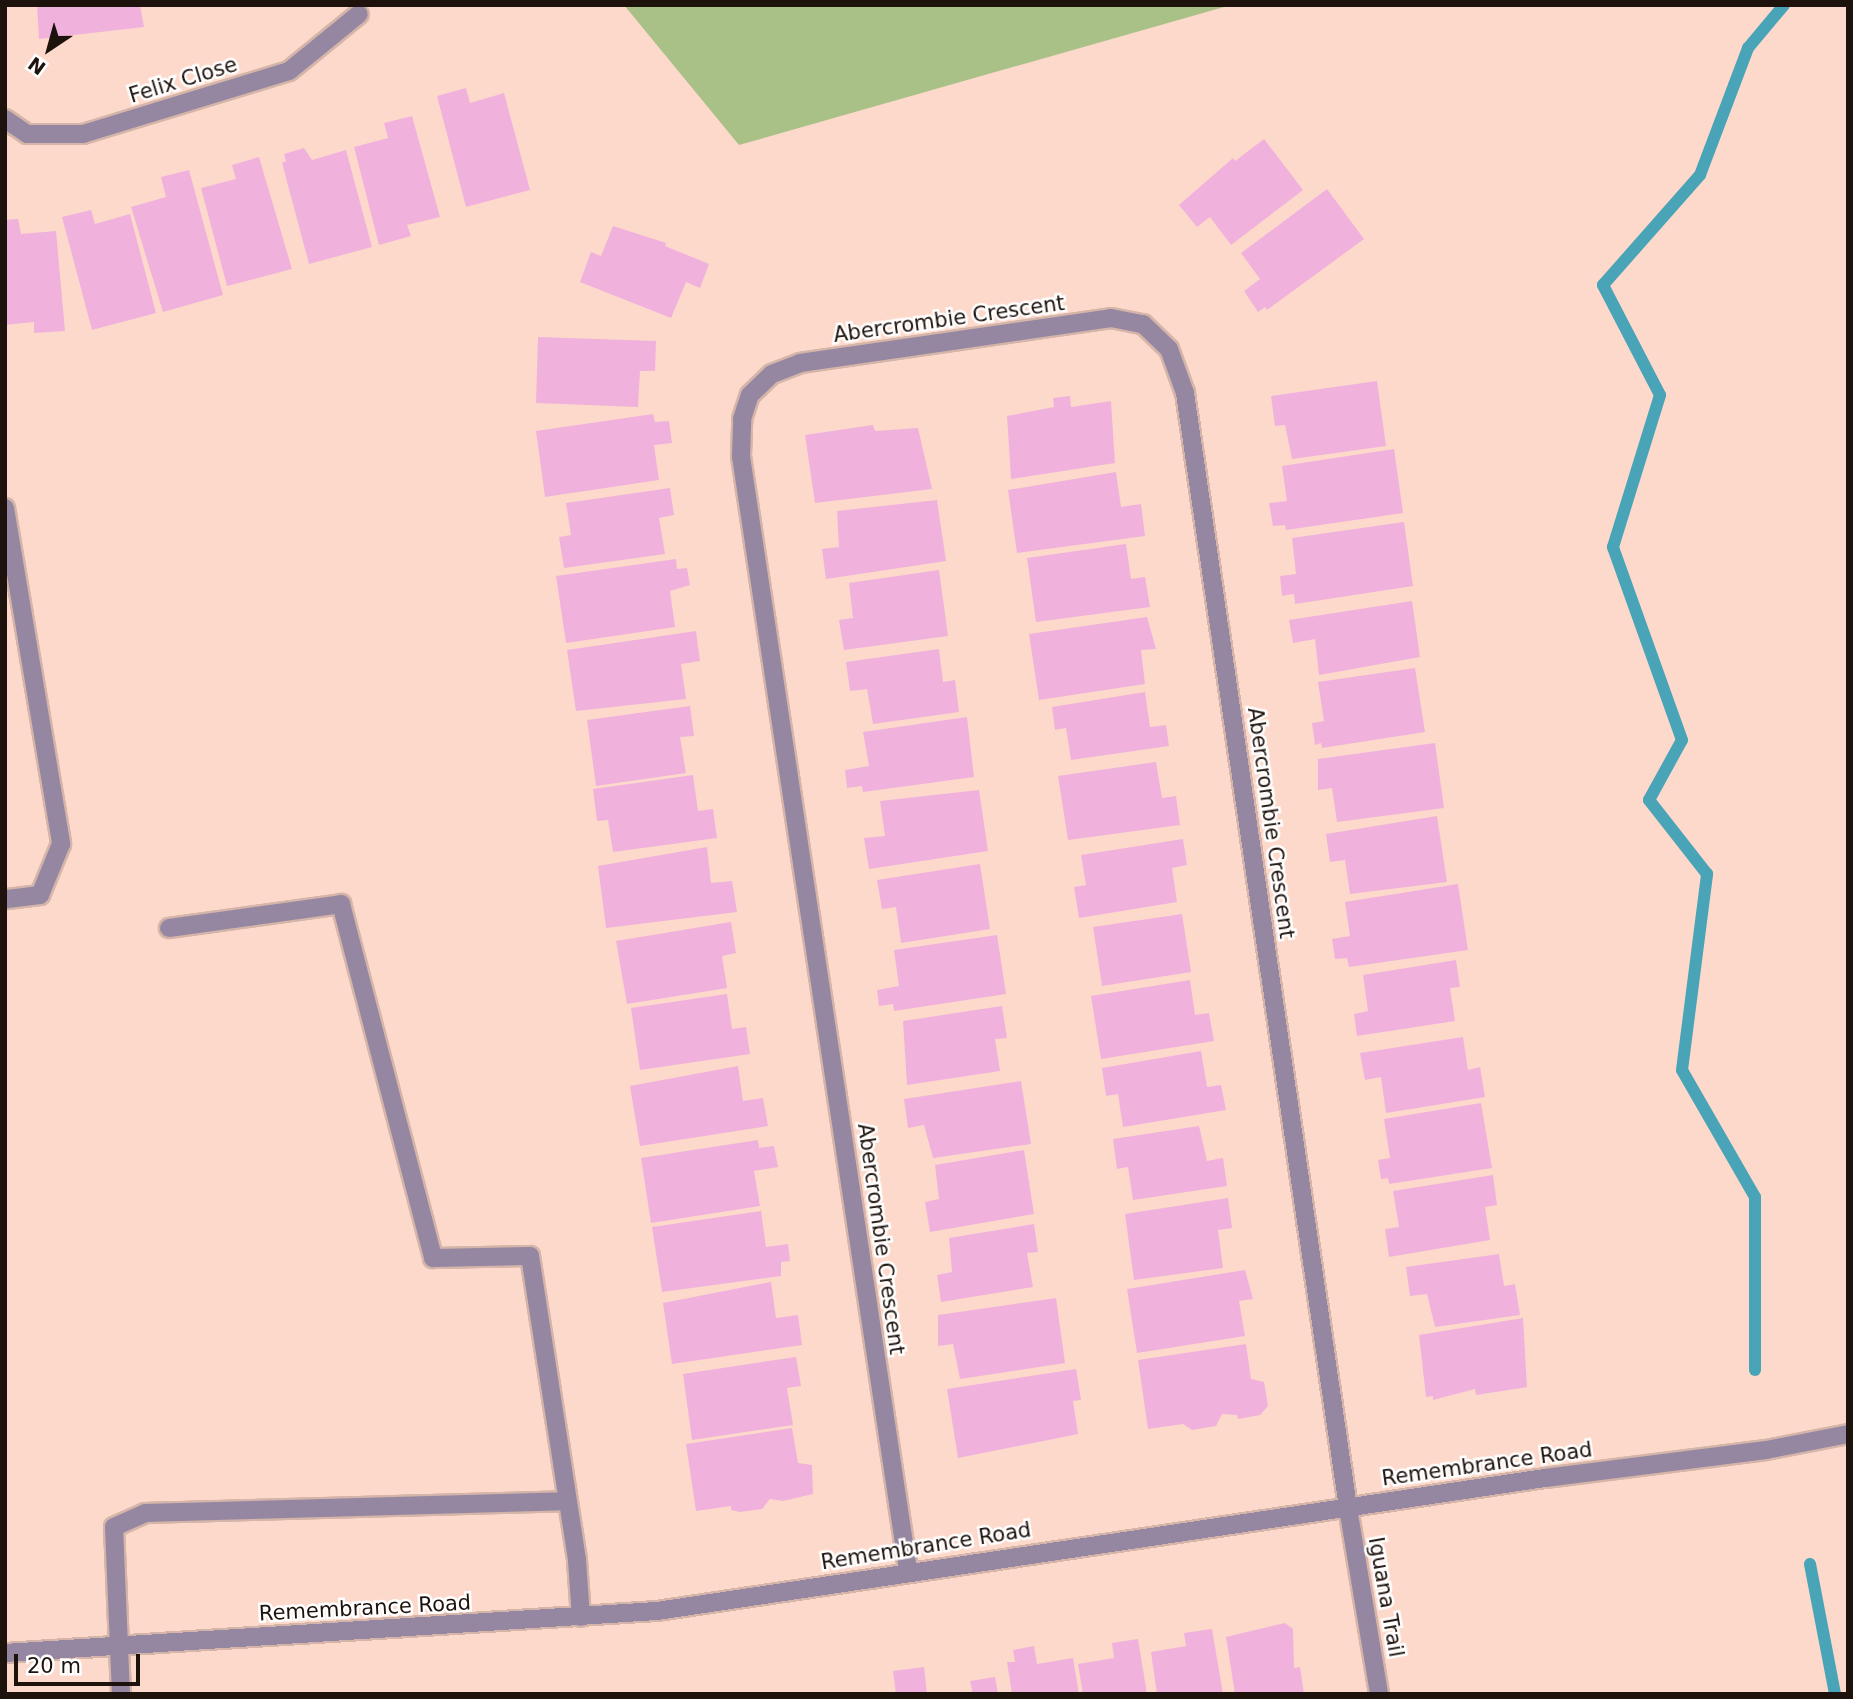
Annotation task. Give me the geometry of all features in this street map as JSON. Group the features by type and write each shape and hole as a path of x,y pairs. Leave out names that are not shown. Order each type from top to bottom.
{"street":[{"name":"Felix Close","path":"5,119 27,134 83,134 289,71 359,14"},
{"name":"Abercrombie Crescent","path":"908,1570 743,470 742,419 750,395 772,374 800,363 1111,318 1143,324 1169,349 1185,393 1348,1508"},
{"path":"5,508 61,845 40,895 5,899"},
{"path":"169,928 341,904 433,1258 530,1256 564,1501 576,1560 581,1617"},
{"name":"Remembrance Road","path":"5,1653 657,1611 908,1570 1766,1450 1848,1434"},
{"path":"121,1694 114,1527 145,1513 564,1501"},
{"name":"Iguana Trail","path":"1348,1508 1379,1694"}],"green space":[{"path":"624,5 1231,5 739,145"}],"building":[{"path":"37,5 140,5 144,27 39,39"},
{"path":"466,88 470,103 504,93 530,190 466,207 437,96"},
{"path":"412,116 440,217 407,225 411,236 379,245 354,147 388,138 384,123"},
{"path":"1264,139 1303,190 1231,245 1210,217 1197,227 1179,205 1233,158 1235,161"},
{"path":"304,148 312,160 346,150 372,247 309,264 282,163 286,161 284,154"},
{"path":"259,157 292,269 227,286 201,188 236,179 232,165"},
{"path":"189,170 223,295 163,312 131,207 166,197 161,177"},
{"path":"1327,189 1364,239 1267,310 1265,307 1258,312 1244,291 1260,279 1241,253"},
{"path":"91,210 95,224 130,214 156,313 92,330 62,217"},
{"path":"18,219 21,234 56,231 65,331 34,333 34,322 5,325 5,220"},
{"path":"613,226 666,243 665,246 709,264 700,288 686,282 671,318 580,282 591,252 601,256"},
{"path":"538,337 656,341 655,371 640,371 638,407 536,403"},
{"path":"1377,381 1386,446 1292,459 1285,425 1275,426 1271,396"},
{"path":"1070,396 1071,407 1111,401 1115,463 1011,479 1007,416 1054,407 1053,398"},
{"path":"653,414 655,422 669,421 672,443 654,445 659,480 545,497 536,431"},
{"path":"873,425 875,431 918,428 932,489 815,503 805,435"},
{"path":"1394,449 1403,513 1286,530 1285,525 1273,526 1269,503 1287,501 1282,466"},
{"path":"1116,472 1121,507 1141,504 1145,536 1017,553 1008,490"},
{"path":"670,488 674,515 659,518 665,554 564,568 559,537 571,535 566,503"},
{"path":"937,500 946,561 826,579 822,549 839,547 837,511"},
{"path":"1404,522 1413,586 1295,604 1294,594 1282,596 1280,576 1296,574 1292,538"},
{"path":"1126,544 1131,579 1145,577 1150,607 1036,622 1027,558"},
{"path":"676,559 677,569 687,568 690,585 670,591 675,627 566,643 556,576"},
{"path":"939,570 948,636 844,650 839,620 853,618 849,583"},
{"path":"1412,601 1420,657 1319,675 1315,639 1293,643 1289,620"},
{"path":"1147,617 1156,649 1141,650 1145,684 1039,700 1029,634"},
{"path":"696,631 700,661 681,664 686,699 576,711 567,650"},
{"path":"939,649 943,682 955,680 959,712 873,724 867,689 850,691 846,662"},
{"path":"1415,668 1425,732 1322,748 1321,743 1315,745 1312,723 1324,721 1318,682"},
{"path":"1145,692 1150,727 1166,725 1169,746 1071,760 1066,728 1055,730 1052,707"},
{"path":"690,706 694,736 680,737 686,773 596,786 587,720"},
{"path":"967,717 974,777 863,792 862,786 847,788 845,770 869,766 863,732"},
{"path":"1435,743 1444,808 1337,822 1332,788 1318,790 1318,759"},
{"path":"1156,762 1162,798 1176,796 1180,825 1068,840 1058,776"},
{"path":"693,775 698,811 713,809 717,838 613,852 608,820 597,821 593,789"},
{"path":"979,790 988,851 869,869 864,838 885,836 880,801"},
{"path":"1437,816 1447,882 1350,894 1345,860 1330,862 1326,834"},
{"path":"1183,839 1187,865 1172,868 1177,902 1079,918 1074,887 1086,885 1081,855"},
{"path":"707,847 711,883 732,881 737,912 606,928 598,866"},
{"path":"980,864 990,929 901,943 896,907 882,909 877,880"},
{"path":"1458,884 1468,950 1349,967 1347,958 1335,959 1332,939 1350,936 1345,902"},
{"path":"1182,914 1191,972 1102,986 1093,927"},
{"path":"731,922 736,953 722,956 727,988 627,1004 616,941"},
{"path":"997,935 1006,994 894,1011 893,1004 879,1006 877,990 899,986 894,950"},
{"path":"1456,960 1460,987 1450,988 1455,1021 1357,1036 1354,1014 1368,1011 1363,975"},
{"path":"1190,980 1195,1015 1209,1013 1214,1041 1101,1059 1091,996"},
{"path":"727,994 732,1029 746,1027 750,1054 640,1070 631,1008"},
{"path":"1002,1006 1007,1038 995,1039 1000,1071 907,1085 903,1021"},
{"path":"1463,1037 1468,1070 1480,1067 1485,1097 1386,1113 1381,1077 1365,1080 1360,1053"},
{"path":"1201,1051 1207,1087 1221,1085 1226,1110 1123,1127 1118,1094 1106,1096 1102,1068"},
{"path":"738,1066 743,1101 763,1098 768,1126 640,1146 630,1086"},
{"path":"1021,1081 1031,1144 933,1158 924,1125 908,1128 904,1099"},
{"path":"1481,1103 1492,1168 1389,1184 1388,1178 1381,1179 1378,1160 1390,1158 1384,1119"},
{"path":"1199,1126 1207,1161 1223,1158 1227,1186 1133,1200 1128,1167 1117,1169 1113,1139"},
{"path":"758,1140 759,1148 774,1146 778,1167 754,1171 760,1206 651,1223 641,1158"},
{"path":"1024,1150 1034,1214 930,1232 925,1202 939,1199 935,1165"},
{"path":"1493,1175 1497,1205 1485,1207 1490,1240 1389,1257 1385,1229 1399,1227 1393,1191"},
{"path":"1228,1198 1232,1228 1218,1230 1223,1268 1134,1280 1125,1214"},
{"path":"761,1211 766,1247 788,1244 790,1261 781,1262 781,1276 662,1292 652,1227"},
{"path":"1034,1224 1038,1252 1027,1253 1033,1287 941,1302 937,1275 952,1272 949,1238"},
{"path":"1499,1254 1504,1286 1515,1284 1520,1315 1435,1327 1427,1294 1410,1296 1406,1267"},
{"path":"1245,1270 1253,1299 1239,1301 1245,1336 1137,1353 1127,1289"},
{"path":"771,1282 776,1318 798,1315 802,1345 672,1364 663,1303"},
{"path":"1056,1298 1065,1363 960,1379 953,1344 938,1346 938,1315"},
{"path":"1523,1318 1527,1387 1476,1395 1475,1389 1433,1400 1433,1396 1426,1397 1419,1335"},
{"path":"1246,1344 1251,1379 1264,1382 1268,1406 1260,1415 1238,1419 1237,1415 1222,1414 1216,1426 1192,1430 1183,1424 1148,1429 1138,1360"},
{"path":"796,1357 801,1386 787,1388 793,1425 692,1440 683,1374"},
{"path":"1076,1369 1081,1400 1073,1401 1078,1434 958,1458 947,1389"},
{"path":"792,1428 798,1463 812,1465 813,1494 783,1501 770,1499 762,1509 740,1512 731,1510 731,1506 696,1511 686,1444"},
{"path":"1285,1623 1293,1629 1294,1668 1300,1667 1304,1694 1235,1694 1226,1637"},
{"path":"1212,1629 1223,1694 1157,1694 1151,1652 1186,1646 1184,1633"},
{"path":"1138,1639 1147,1694 1083,1694 1078,1664 1114,1658 1112,1643"},
{"path":"1034,1646 1037,1664 1073,1658 1079,1694 1012,1694 1007,1662 1015,1662 1013,1650"},
{"path":"924,1667 927,1694 896,1694 893,1671"},
{"path":"995,1677 998,1694 973,1694 970,1681"}],"waterway":[{"path":"1755,1370 1755,1197 1682,1070 1707,874 1649,800 1682,740 1613,547 1660,395 1603,285 1700,175 1748,48 1784,5"},
{"path":"1810,1564 1835,1694"}]}
